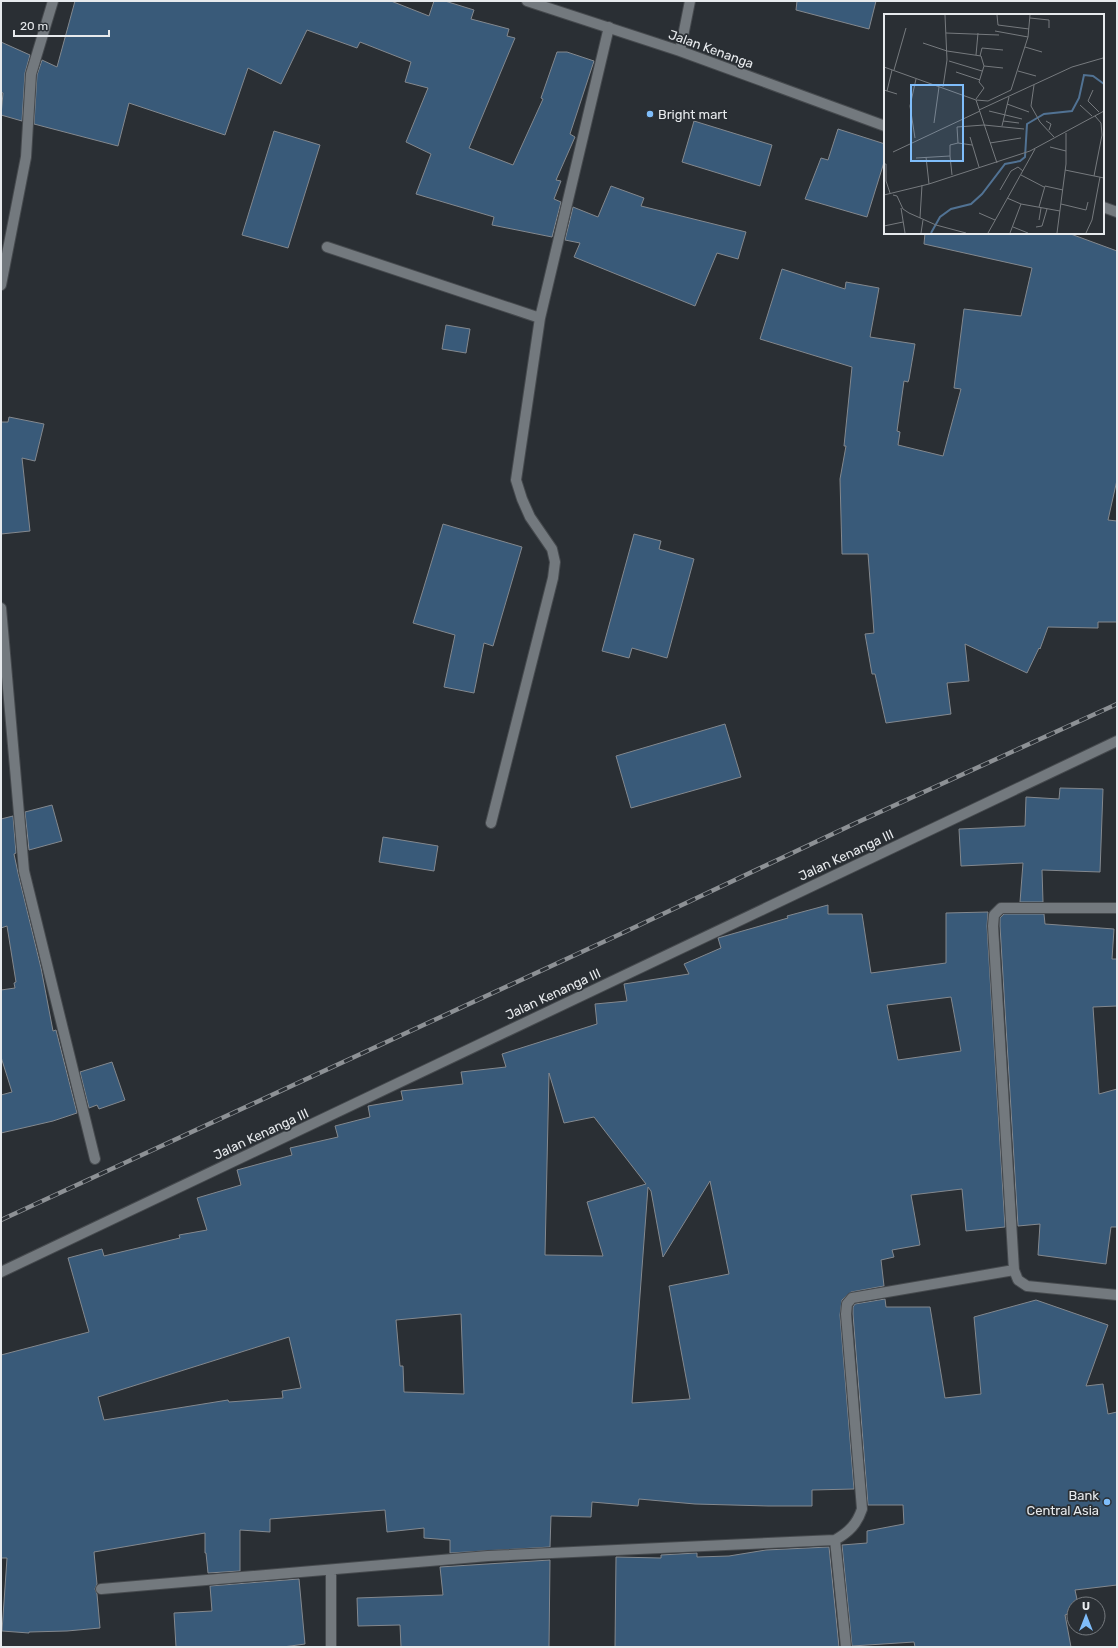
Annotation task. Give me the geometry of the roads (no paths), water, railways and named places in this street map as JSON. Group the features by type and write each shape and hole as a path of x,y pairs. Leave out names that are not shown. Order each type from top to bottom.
{"street":[{"path":"1,284 26,157 31,74 53,1"},
{"name":"Jalan Kenanga","path":"527,1 680,51 884,126"},
{"path":"680,51 690,1"},
{"path":"491,822 553,578 555,562 552,549 530,517 516,480 540,318 609,28"},
{"path":"1104,207 1117,212"},
{"path":"327,247 540,318"},
{"path":"1,608 24,870 95,1159"},
{"name":"Jalan Kenanga III","path":"1,1272 1117,741"},
{"path":"1117,908 1001,908 994,915 993,926 1014,1270 1018,1280 1027,1286 1117,1295"},
{"path":"101,1589 488,1556 835,1540 853,1527 862,1509 846,1314 847,1304 852,1298 1014,1270"},
{"path":"835,1540 846,1647"},
{"path":"330,1647 332,1570"}],"railway":[{"path":"1,1220 614,937 858,822 1117,704"}],"place":[{"name":"Bright mart","path":"650,114"},
{"name":"Bank Central Asia","path":"1107,1502"}]}
